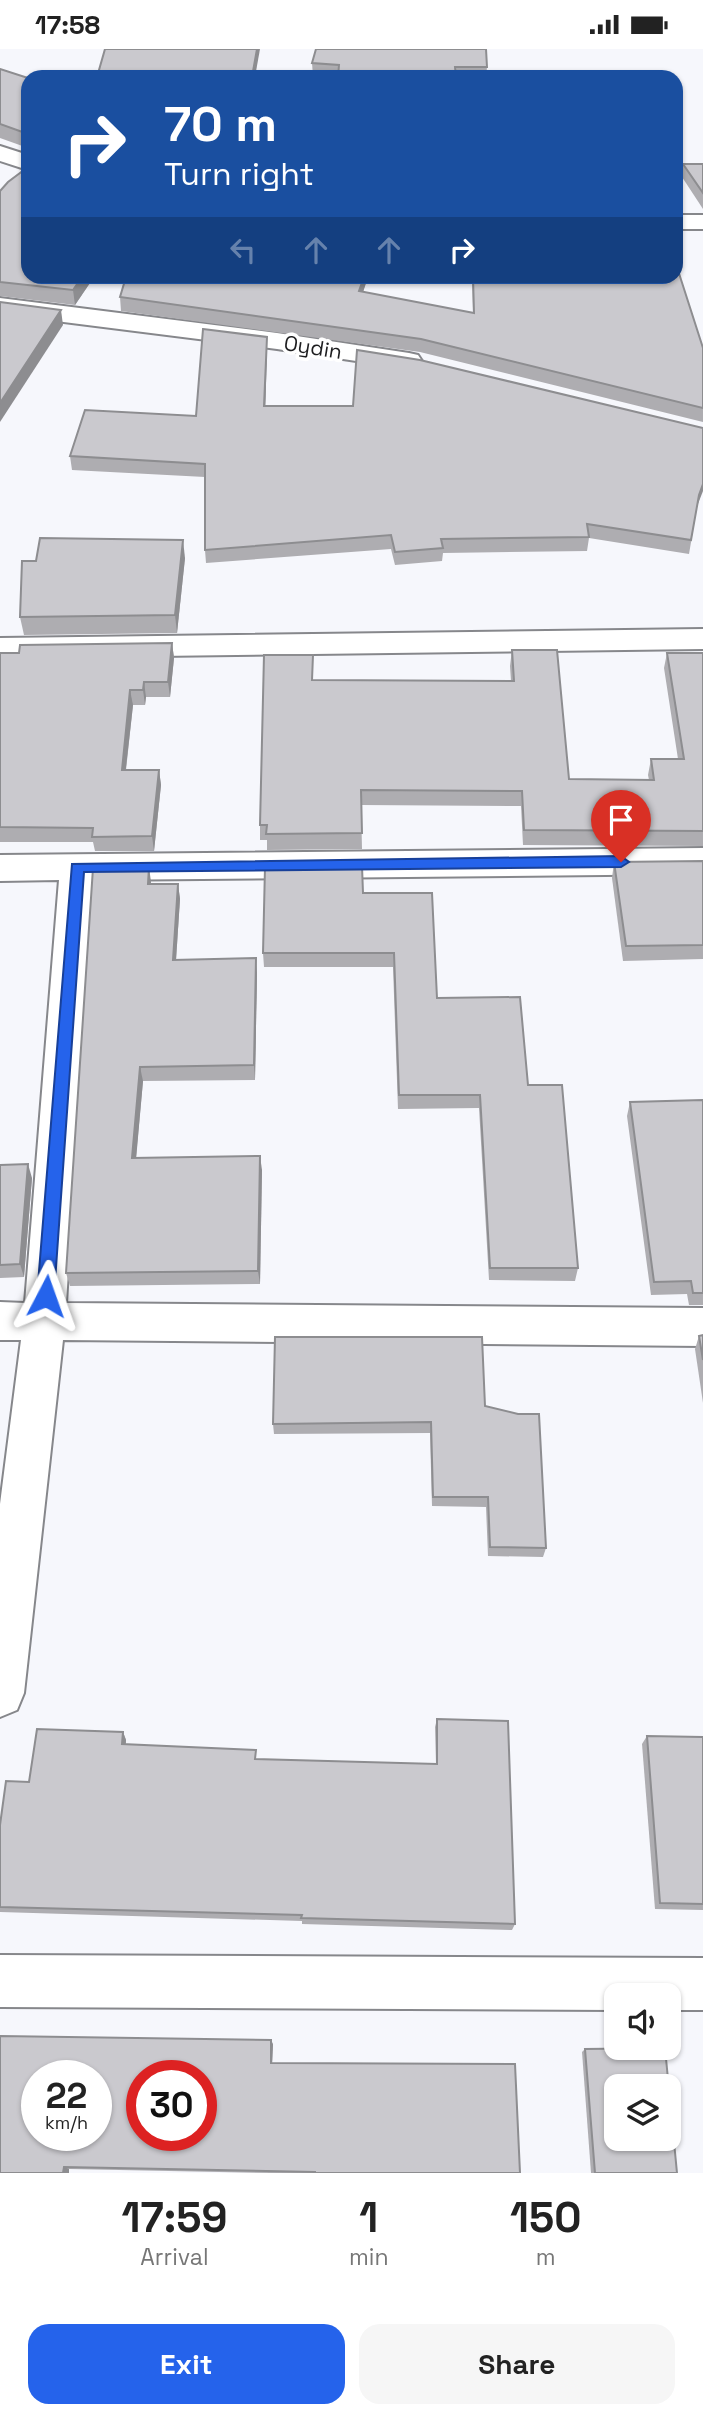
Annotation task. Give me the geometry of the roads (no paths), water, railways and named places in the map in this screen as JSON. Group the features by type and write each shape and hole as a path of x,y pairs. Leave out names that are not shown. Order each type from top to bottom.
{"street":[{"path":"0,153 21,160"},
{"path":"683,222 703,222"},
{"name":"Oydin","path":"0,306 277,341 434,367"},
{"path":"0,648 703,639"},
{"path":"0,868 703,861"},
{"path":"0,1693 44,1322 77,867"},
{"path":"0,1321 703,1327"},
{"path":"0,1981 703,1984"}]}
